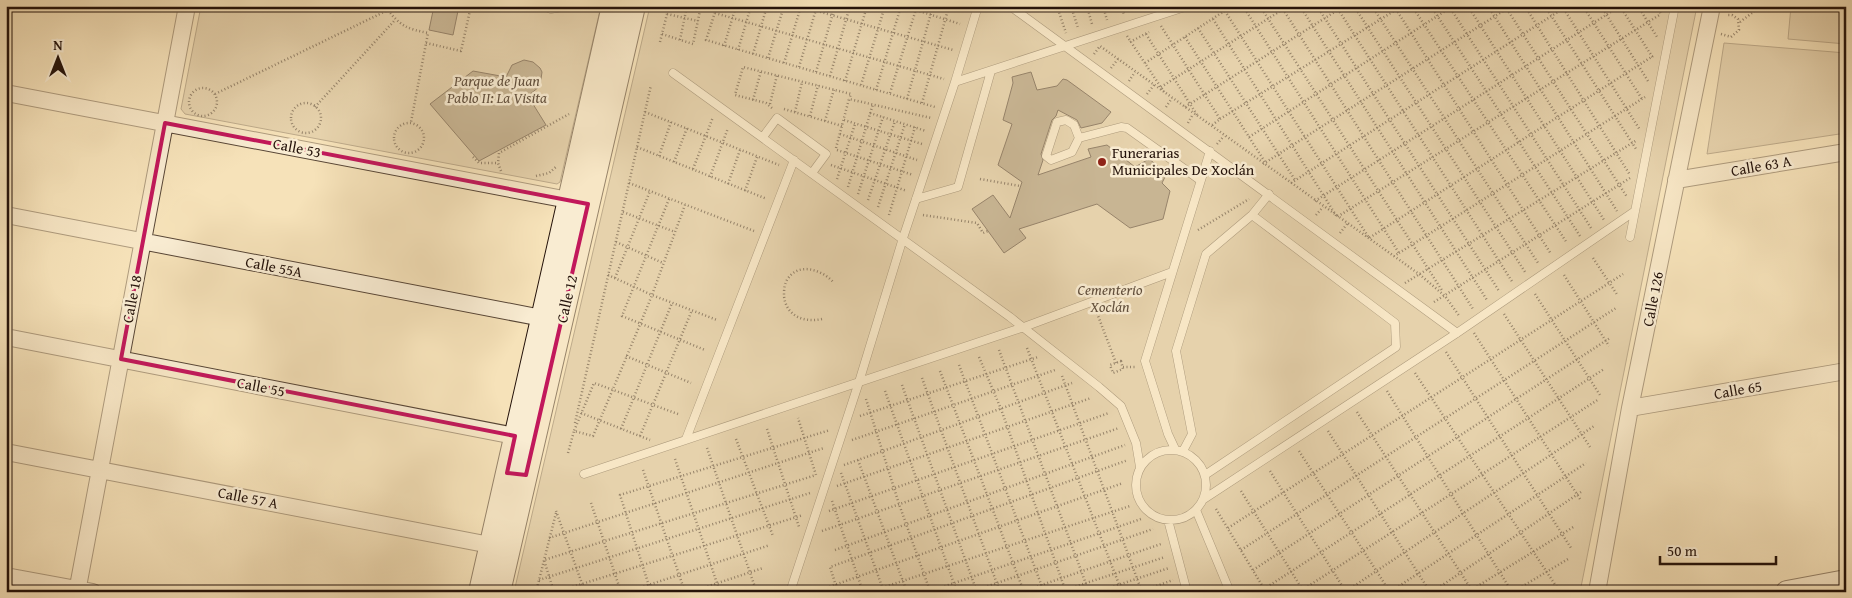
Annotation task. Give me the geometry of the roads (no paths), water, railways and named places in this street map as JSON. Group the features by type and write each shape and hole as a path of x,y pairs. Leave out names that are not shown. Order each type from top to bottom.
{"street":[{"name":"Calle 18","path":"82,591 100,470 187,6"},
{"name":"Calle 12","path":"499,592 516,474 579,202 614,6"},
{"name":"Calle 12","path":"480,592 490,545 516,474 515,436 542,318 579,202 634,6"},
{"name":"Calle 126","path":"1598,592 1630,408 1676,180 1716,12"},
{"name":"Calle 53","path":"6,93 579,202"},
{"name":"Calle 63 A","path":"1676,180 1846,152"},
{"name":"Calle 55A","path":"6,215 542,318"},
{"name":"Calle 55","path":"6,338 515,436"},
{"name":"Calle 65","path":"1630,408 1846,371"},
{"name":"Calle 57 A","path":"6,452 490,545"},
{"path":"6,576 82,591"},
{"path":"1787,592 1846,581"}],"lane":[{"path":"544,6 551,9 568,6"},
{"path":"790,592 859,382 903,238 978,6"},
{"path":"1010,6 1212,149 1269,194 1457,333"},
{"path":"955,82 1188,6"},
{"path":"1630,238 1645,163 1647,133 1654,117 1657,89 1666,50 1671,8"},
{"path":"916,199 958,187 991,71"},
{"path":"673,72 1024,327 1121,406 1136,443 1140,467"},
{"path":"763,137 776,118 826,154 812,173"},
{"path":"1079,138 1074,125 1066,120 1057,122 1046,156 1051,160 1072,152 1079,138 1121,127 1127,128 1200,180"},
{"path":"1179,450 1168,434 1145,361 1200,180 1212,149"},
{"path":"686,439 794,160"},
{"path":"1179,450 1192,434 1176,352 1206,254 1252,216 1269,194"},
{"path":"1204,499 1206,490 1205,475 1199,462 1192,456 1179,450 1167,449 1156,452 1147,458 1140,467 1136,478 1136,490 1139,501 1146,510 1156,517 1168,520 1183,518 1196,510 1204,499 1457,333 1635,211"},
{"path":"1205,475 1396,347 1395,322 1252,216"},
{"path":"584,474 1024,327 1172,272"},
{"path":"1196,510 1230,592"},
{"path":"1168,520 1188,592"}],"place":[{"name":"Funerarias Municipales De Xoclán","path":"1102,162"}],"park label":[{"name":"Parque de Juan Pablo II: La Visita","path":"497,90"},
{"name":"Cementerio Xoclán","path":"1110,298"}]}
